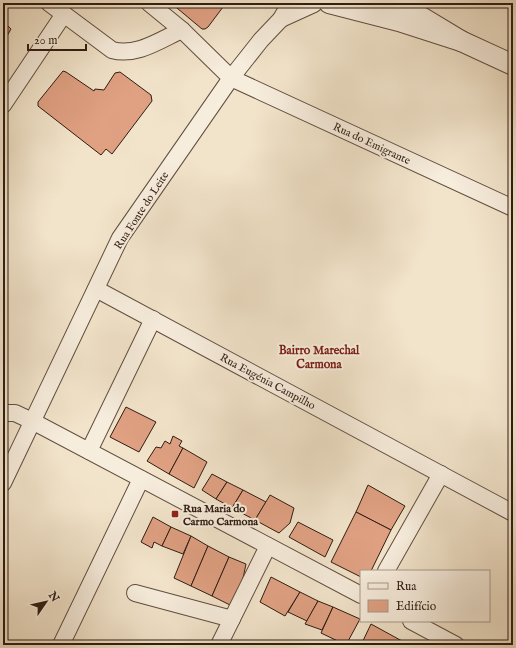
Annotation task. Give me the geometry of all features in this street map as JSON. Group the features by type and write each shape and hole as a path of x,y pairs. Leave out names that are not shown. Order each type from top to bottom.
{"street":[{"path":"49,3 112,50 122,53 134,52 182,30"},
{"name":"Rua do Emigrante","path":"149,3 182,30 231,78 513,208"},
{"path":"281,19 290,3"},
{"path":"281,19 320,3 399,21 461,41"},
{"path":"398,3 461,41 513,65"},
{"path":"3,105 64,14"},
{"name":"Rua Fonte do Leite","path":"3,483 120,238 231,78 261,40 281,19"},
{"name":"Rua Eugénia Campilho","path":"96,288 513,513"},
{"path":"89,451 153,319"},
{"path":"3,413 14,413 32,421 360,594"},
{"path":"387,570 441,474"},
{"path":"60,645 141,479"},
{"path":"218,645 268,546"},
{"path":"135,593 232,619"},
{"path":"413,622 456,645"}],"building":[{"path":"171,3 226,3 208,27 202,29"},
{"path":"3,21 11,29 3,43"},
{"path":"63,71 94,91 95,89 104,90 115,73 120,72 151,95 152,101 112,154 106,149 101,155 38,106 38,102"},
{"path":"126,407 156,422 139,452 110,437"},
{"path":"173,436 182,441 179,446 183,448 169,474 147,461 156,447 161,448 165,441 170,444"},
{"path":"183,448 207,462 194,488 169,474"},
{"path":"212,474 227,482 216,499 202,490"},
{"path":"227,482 243,490 232,508 216,499"},
{"path":"368,485 405,506 391,530 356,512"},
{"path":"243,490 266,502 255,520 232,508"},
{"path":"270,495 294,508 290,523 279,533 255,520"},
{"path":"356,512 391,530 371,570 360,570 360,576 331,562"},
{"path":"153,517 171,527 162,546 154,542 152,548 141,542"},
{"path":"298,522 333,540 325,557 289,537"},
{"path":"171,527 191,536 183,554 162,546"},
{"path":"191,536 208,546 191,586 174,578"},
{"path":"208,546 229,557 212,596 191,586"},
{"path":"229,557 246,564 241,588 232,606 212,596"},
{"path":"271,577 300,592 285,616 260,602"},
{"path":"300,592 318,601 307,621 288,612"},
{"path":"318,601 333,607 322,630 305,624"},
{"path":"333,607 360,619 346,645 321,633"},
{"path":"371,624 402,641 400,645 361,645"}],"place":[{"name":"Rua Maria do Carmo Carmona","path":"175,514"}],"district":[{"name":"Bairro Marechal Carmona","path":"319,357"}]}
